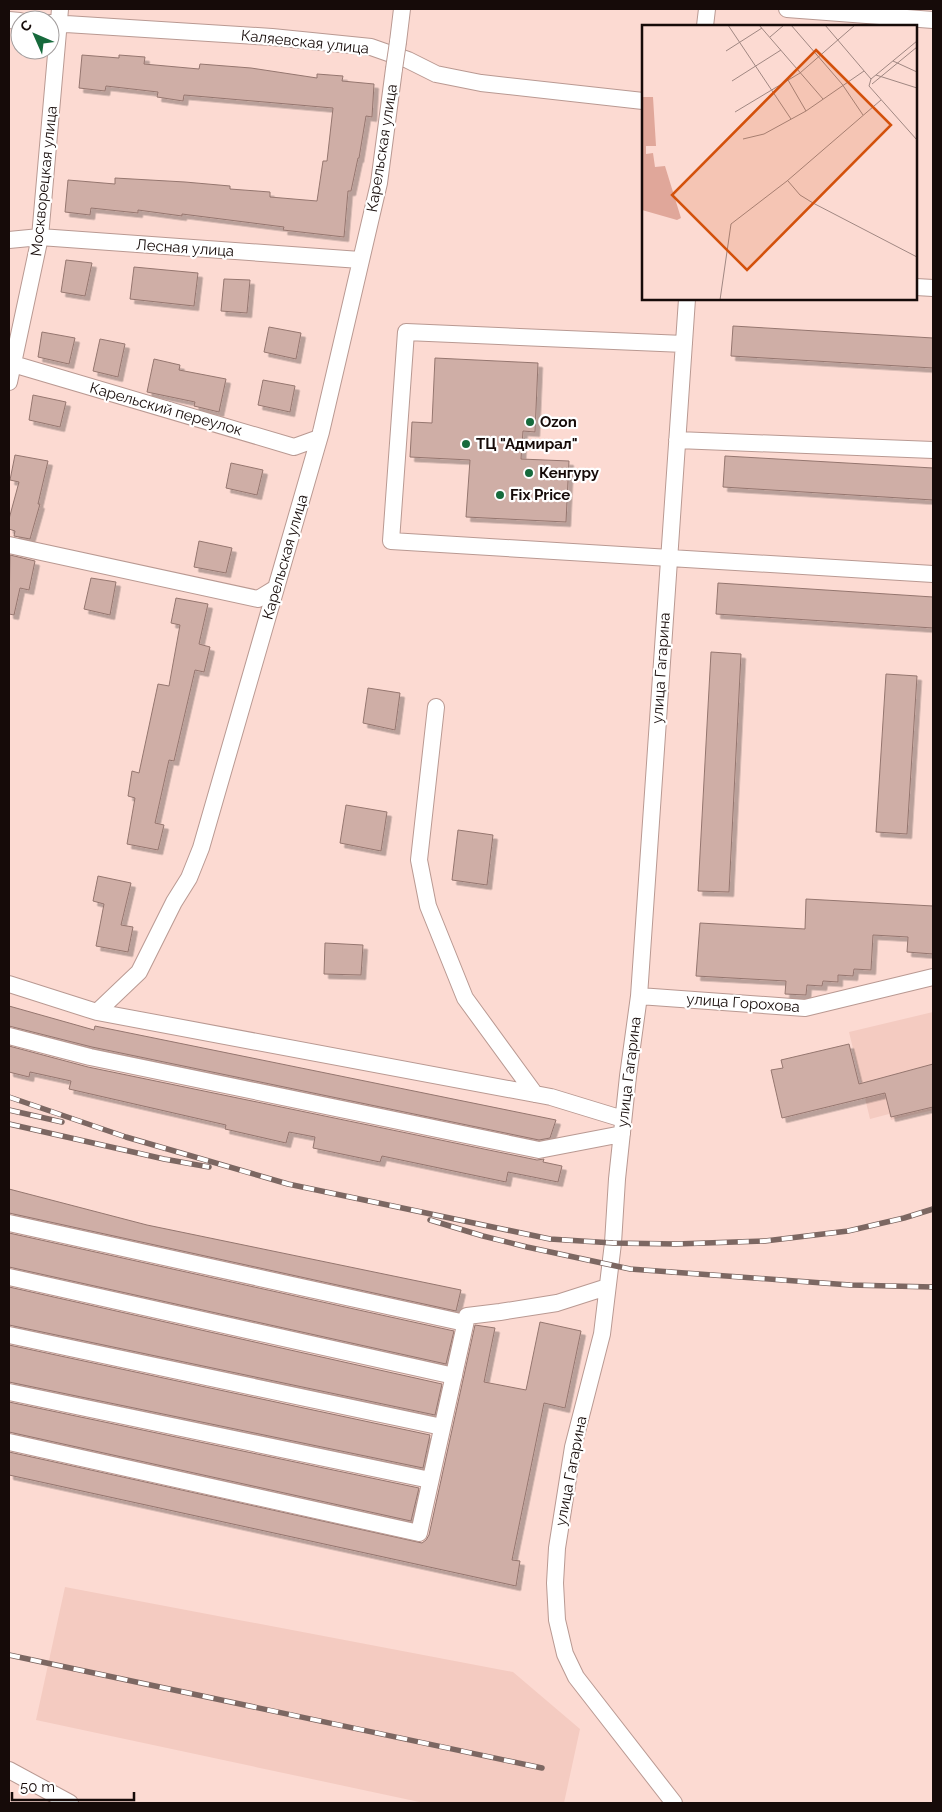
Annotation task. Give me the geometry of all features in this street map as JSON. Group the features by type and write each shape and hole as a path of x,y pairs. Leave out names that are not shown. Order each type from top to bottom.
{"street":[{"name":"Карельская улица","path":"97,1012 139,972 188,878 203,839 319,438 379,183 402,9"},
{"path":"706,25 707,9"},
{"path":"787,9 933,20"},
{"name":"Каляевская улица","path":"60,19 371,47 408,60 436,74 481,83 642,101"},
{"name":"Москворецкая улица","path":"9,382 40,237 53,60"},
{"name":"Лесная улица","path":"9,240 40,237 360,260"},
{"path":"917,287 933,288"},
{"name":"улица Гагарина","path":"674,1803 576,1677 565,1654 557,1620 555,1583 558,1539 573,1447 602,1334 613,1243 622,1127 639,996 687,300"},
{"path":"684,344 406,332 390,541 933,574"},
{"name":"Карельский переулок","path":"13,364 294,446 319,438"},
{"path":"677,440 933,450"},
{"path":"9,546 258,599 276,588"},
{"path":"436,707 419,860 428,906 465,998 535,1094"},
{"name":"улица Горохова","path":"639,996 805,1008 933,977"},
{"path":"9,984 97,1012 535,1094 622,1127"},
{"path":"9,1036 100,1059 539,1150 622,1127"},
{"path":"9,1223 465,1323"},
{"path":"9,1277 454,1376"},
{"path":"9,1442 419,1533 467,1316 556,1303 607,1287"},
{"path":"9,1335 442,1427"},
{"path":"9,1392 430,1480"},
{"path":"9,1770 70,1803"}],"shaded area":[{"path":"933,1012 933,1110 891,1120 889,1114 870,1119 849,1032"},
{"path":"65,1587 513,1672 580,1729 564,1803 424,1803 36,1720"}],"building":[{"path":"82,55 119,58 119,55 145,57 144,64 199,69 200,64 251,68 317,78 317,74 343,76 342,81 374,84 372,117 366,116 359,158 351,191 348,191 344,237 283,230 284,227 138,210 138,213 91,208 90,215 65,212 68,180 115,184 115,178 185,182 230,186 230,189 270,192 270,197 317,201 323,161 327,161 333,108 184,95 183,101 157,97 158,92 106,86 105,91 79,88"},
{"path":"66,260 92,263 85,296 61,292"},
{"path":"134,267 198,273 194,306 130,299"},
{"path":"224,279 250,280 247,313 221,311"},
{"path":"733,326 933,338 933,368 731,356"},
{"path":"269,327 301,333 296,359 264,352"},
{"path":"42,332 75,338 69,364 38,357"},
{"path":"100,339 125,344 118,377 93,371"},
{"name":"ТЦ \"Адмирал\"","path":"435,358 538,363 535,432 523,431 521,459 569,461 566,522 466,517 470,460 410,457 412,422 432,423"},
{"path":"154,359 180,365 179,370 226,379 219,412 194,406 195,402 147,392"},
{"path":"263,380 295,386 290,412 258,405"},
{"path":"33,395 66,402 60,427 29,420"},
{"path":"15,455 48,461 38,504 40,504 30,539 14,536 15,531 9,529 9,519 19,482 10,480"},
{"path":"725,456 933,468 933,500 723,487"},
{"path":"231,463 263,470 257,495 226,488"},
{"path":"199,541 232,548 226,573 194,567"},
{"path":"10,555 35,561 29,590 20,588 14,615 9,614"},
{"path":"91,578 116,582 110,615 84,609"},
{"path":"718,583 933,597 933,628 716,614"},
{"path":"176,598 208,604 199,644 210,647 204,672 195,670 174,761 169,760 155,823 164,825 158,850 127,844 135,798 128,796 132,771 139,773 158,684 169,686 180,625 171,623"},
{"path":"711,652 741,654 729,892 698,891"},
{"path":"886,674 917,676 907,834 876,832"},
{"path":"368,688 400,693 395,730 363,723"},
{"path":"346,805 387,812 381,851 340,843"},
{"path":"458,830 493,835 487,885 452,880"},
{"path":"98,876 131,883 121,925 133,927 128,952 96,946 104,904 93,901"},
{"path":"806,899 933,906 933,954 907,952 908,937 873,935 871,970 854,969 853,976 838,975 838,982 823,981 822,986 807,985 806,995 785,994 786,981 696,976 700,923 805,929"},
{"path":"325,943 363,945 361,975 324,974"},
{"path":"9,1006 94,1030 95,1026 556,1120 550,1138 539,1140 92,1047 9,1026"},
{"path":"849,1044 859,1084 933,1064 933,1107 891,1117 885,1093 782,1118 771,1070 783,1068 781,1060"},
{"path":"9,1046 88,1067 537,1160 544,1159 543,1162 562,1166 558,1182 508,1172 506,1182 382,1156 380,1162 313,1148 315,1137 289,1132 286,1143 225,1129 226,1125 69,1089 71,1081 30,1072 29,1077 9,1072"},
{"path":"9,1189 147,1225 461,1290 456,1311 9,1213"},
{"path":"9,1233 454,1331 446,1364 9,1267"},
{"path":"9,1287 442,1384 435,1415 9,1325"},
{"path":"540,1322 581,1331 565,1408 544,1403 512,1560 520,1561 516,1586 9,1475 9,1452 422,1543 429,1535 475,1325 495,1328 484,1382 526,1390"},
{"path":"9,1345 430,1435 423,1468 9,1382"},
{"path":"9,1402 419,1488 411,1521 9,1432"}],"railway":[{"path":"9,1097 126,1137 288,1184 550,1239 676,1244 765,1241 848,1231 933,1209"},
{"path":"9,1110 62,1122"},
{"path":"9,1124 164,1159 209,1167"},
{"path":"430,1220 527,1247 630,1269 850,1285 933,1287"},
{"path":"9,1655 542,1768"}],"place":[{"name":"Ozon","path":"530,422"},
{"name":"ТЦ \"Адмирал\"","path":"466,444"},
{"name":"Кенгуру","path":"529,473"},
{"name":"Fix Price","path":"500,495"}]}
